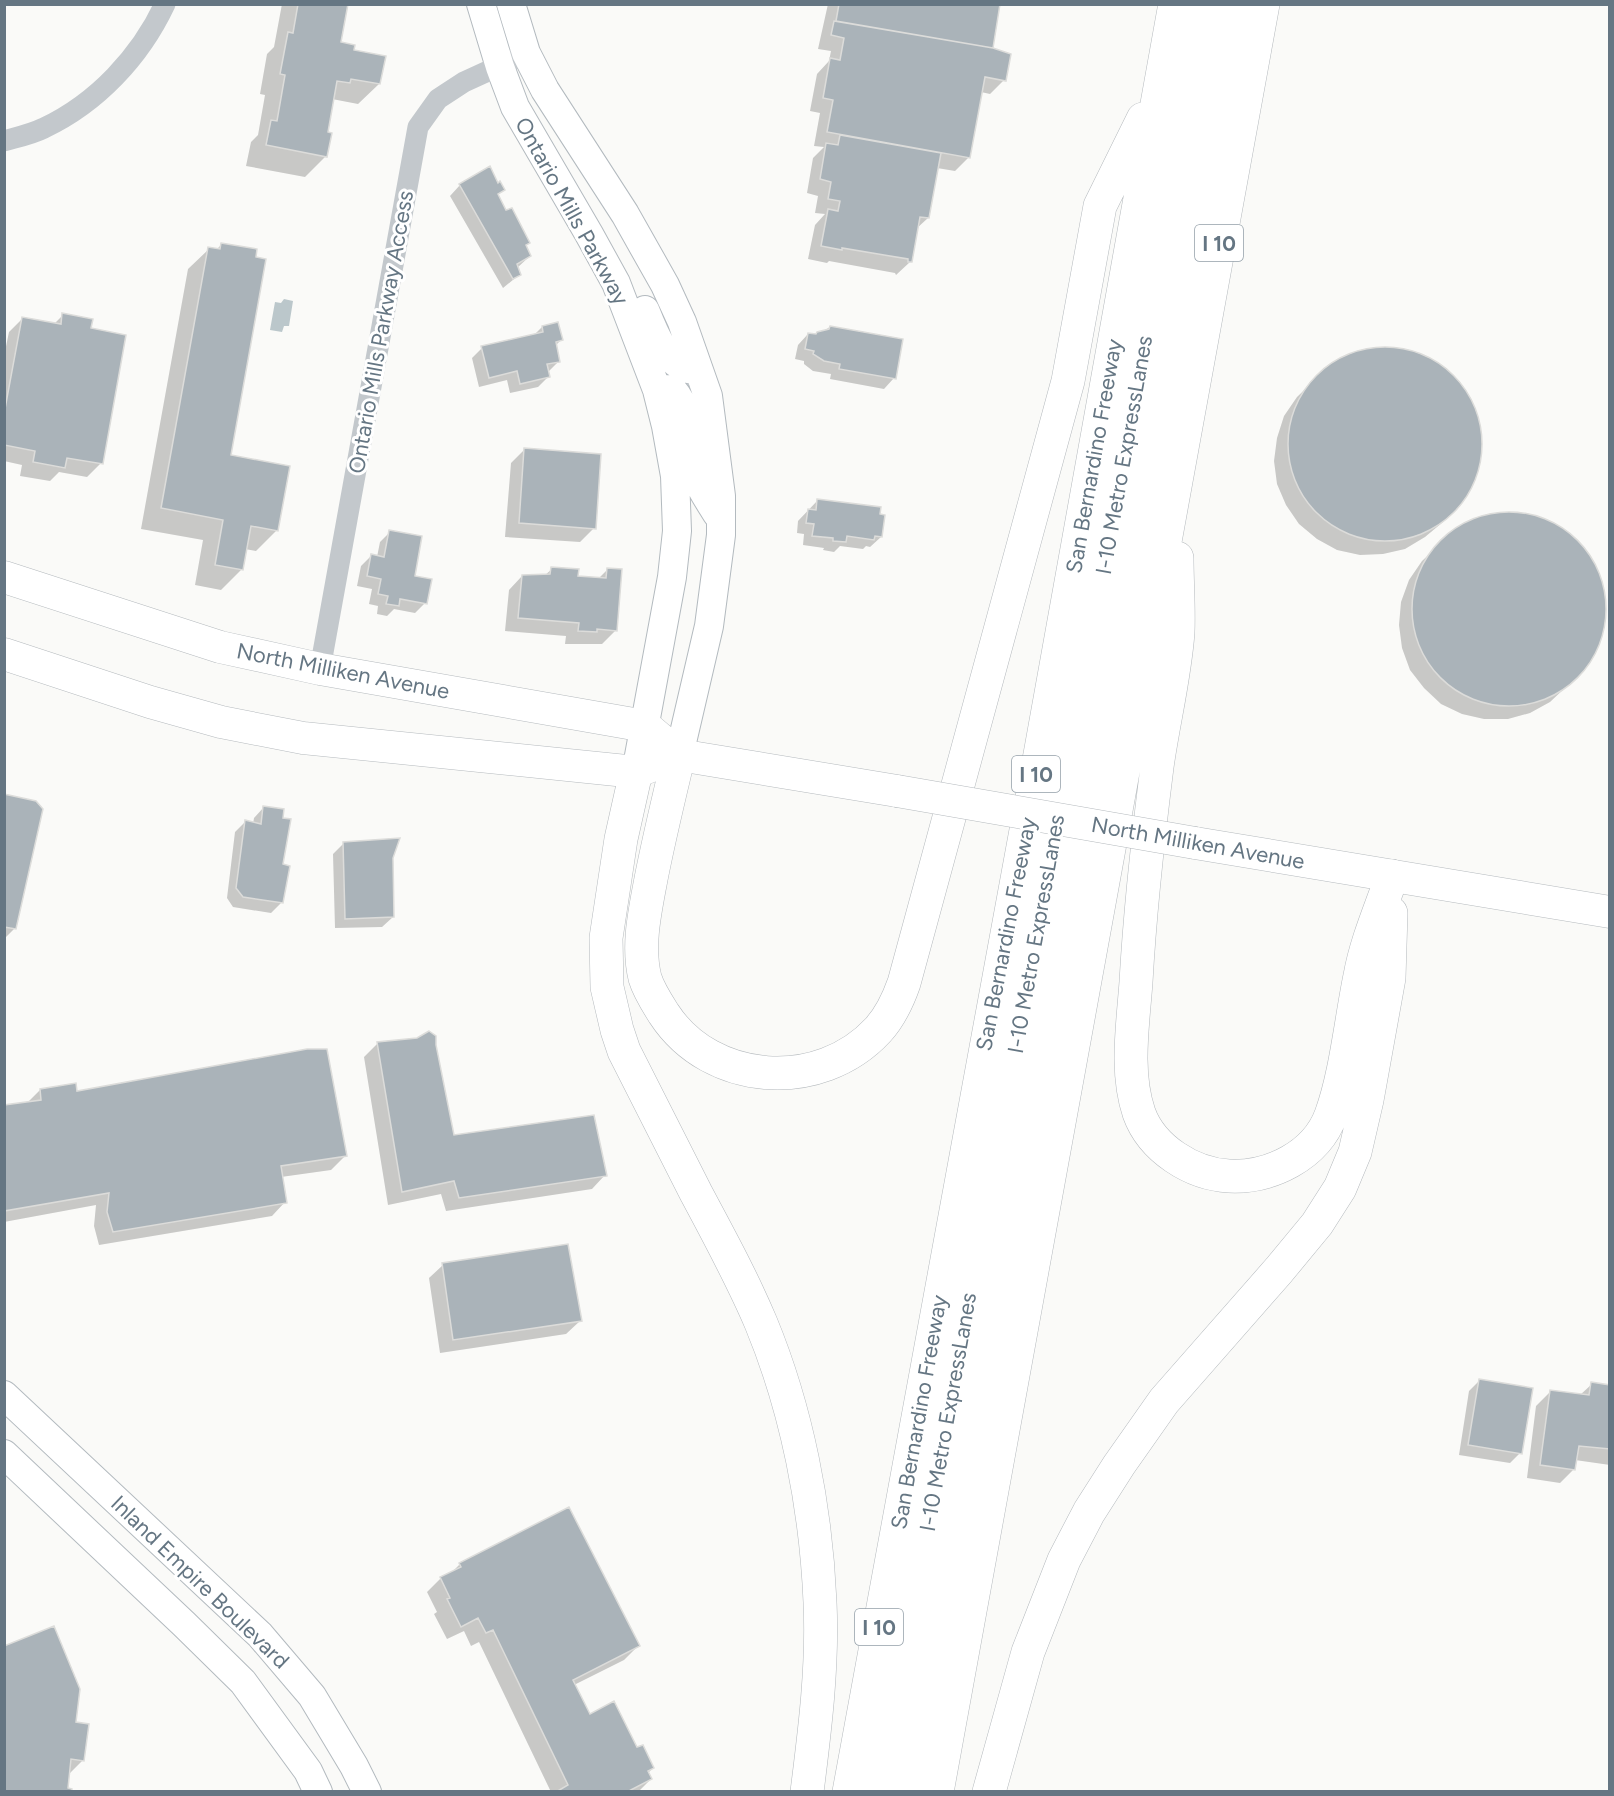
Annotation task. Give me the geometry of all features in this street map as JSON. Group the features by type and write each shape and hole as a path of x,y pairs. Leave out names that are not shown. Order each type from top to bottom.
{"highway":[{"name":"San Bernardino Freeway","path":"849,1791 1175,4"},
{"name":"I-10 Metro ExpressLanes","path":"879,1791 1205,4"},
{"name":"I-10 Metro ExpressLanes","path":"907,1791 1232,4"},
{"name":"I 10","path":"937,1791 1263,4"},
{"path":"679,755 658,841 642,943 646,982 654,999 677,1031 691,1044 734,1068 794,1073 826,1064 846,1054 870,1037 885,1021 900,994 909,970 1068,381 1100,206 1160,85"},
{"path":"1176,482 1178,632 1158,767 1140,926 1131,1067 1139,1112 1160,1144 1184,1163 1197,1169 1227,1176 1249,1176 1284,1165 1300,1155 1315,1141 1331,1116 1360,972 1392,876"},
{"path":"636,772 621,839 606,938 607,987 624,1051 740,1276 765,1333 792,1419 815,1540 820,1602 817,1700 807,1791"},
{"path":"989,1791 1032,1642 1064,1560 1089,1512 1164,1401 1317,1224 1340,1188 1349,1168 1363,1123 1389,978 1392,876"}],"main road":[{"name":"Ontario Mills Parkway","path":"481,4 515,107 590,234 616,283 657,390 666,426 675,477 677,531 672,577 636,772"},
{"name":"Ontario Mills Parkway","path":"511,4 526,53 545,90 625,214 665,285 682,322 708,396 721,496 721,521 709,626 679,755"},
{"path":"590,234 610,244 624,263 659,342 675,362 685,368 699,371"},
{"path":"657,390 672,389 681,399 687,416 696,476 721,521"},
{"name":"North Milliken Avenue","path":"4,577 220,647 320,669 645,726"},
{"path":"4,654 150,702 221,722 303,738 636,772 679,755 645,726"},
{"name":"North Milliken Avenue","path":"679,755 1610,912"},
{"name":"Inland Empire Boulevard","path":"4,1395 260,1635 312,1696 367,1791"},
{"name":"Inland Empire Boulevard","path":"4,1454 243,1682 308,1771 318,1791"}],"street":[{"path":"4,141 44,129 107,86 129,62 165,4"},
{"name":"Ontario Mills Parkway Access","path":"320,669 418,127 438,99 465,82 526,53"}],"shaded area":[{"path":"284,299 293,301 289,326 284,326 282,332 270,330 275,302 281,303"}],"building":[{"path":"298,4 348,4 341,42 355,45 354,50 386,56 380,84 351,79 350,83 337,81 328,132 332,133 327,157 266,145 271,120 277,121 285,75 280,74 288,32 293,33"},
{"path":"839,4 1000,4 993,48 836,21"},
{"path":"834,21 993,48 1011,54 1006,81 985,77 970,158 827,132 833,100 823,98 830,58 840,60 844,38 831,35"},
{"path":"840,135 941,153 929,218 920,217 912,262 908,262 908,259 821,246 828,209 838,211 840,201 828,199 831,182 820,179 826,143 838,145"},
{"path":"490,166 498,183 500,181 505,190 498,194 506,210 512,208 530,243 526,245 531,256 517,264 521,275 513,279 459,184"},
{"path":"221,243 257,249 256,257 266,259 231,455 290,466 278,531 251,526 243,570 215,565 223,520 161,508 208,247 220,249"},
{"path":"62,313 93,319 91,328 126,335 103,464 67,458 65,468 33,462 35,451 4,445 4,414 22,317 61,324"},
{"path":"558,322 563,340 556,342 560,362 547,364 550,377 520,384 517,371 489,378 481,346 543,332 542,326"},
{"path":"830,326 903,339 896,379 839,369 840,364 824,361 813,354 814,351 805,349 808,333 816,334 829,329"},
{"path":"1375,347 1395,347 1431,358 1454,375 1466,390 1475,407 1482,434 1482,454 1475,481 1466,498 1454,513 1439,525 1422,534 1395,541 1375,541 1339,530 1310,506 1299,490 1292,472 1288,454 1288,434 1299,398 1323,369 1339,358 1357,351"},
{"path":"524,448 601,454 596,529 519,523"},
{"path":"817,499 881,507 880,514 885,515 882,537 875,536 874,540 847,536 846,542 812,536 814,524 806,523 808,509 816,510"},
{"path":"1499,512 1519,512 1555,523 1578,540 1590,555 1599,572 1606,599 1606,619 1599,646 1590,663 1578,678 1563,690 1546,699 1519,706 1499,706 1463,695 1434,671 1423,655 1416,637 1412,619 1412,599 1423,563 1447,534 1463,523 1481,516"},
{"path":"389,530 422,536 415,576 432,579 427,604 400,599 399,606 386,604 388,596 378,594 381,579 367,576 371,554 384,557"},
{"path":"551,567 579,569 578,576 606,578 607,568 622,569 617,631 597,629 597,632 578,631 579,623 518,618 522,575 550,574"},
{"path":"4,794 36,801 43,809 16,929 4,927"},
{"path":"263,806 284,809 283,818 291,819 283,864 290,866 283,903 243,897 236,888 245,820 261,824"},
{"path":"400,838 393,858 394,917 345,919 343,842"},
{"path":"429,1031 436,1036 454,1135 594,1115 607,1176 459,1198 454,1181 402,1192 377,1042 417,1038"},
{"path":"307,1049 327,1049 347,1156 281,1166 287,1203 113,1232 107,1212 109,1193 4,1211 4,1105 41,1100 40,1089 76,1083 77,1091"},
{"path":"568,1244 582,1321 453,1340 442,1263"},
{"path":"1479,1379 1533,1388 1522,1454 1468,1445"},
{"path":"1591,1382 1610,1385 1610,1449 1579,1446 1575,1470 1540,1465 1550,1390 1589,1395"},
{"path":"569,1507 640,1646 573,1680 590,1714 614,1701 637,1747 643,1745 654,1768 648,1771 652,1779 627,1792 556,1792 568,1785 493,1630 486,1633 478,1618 461,1627 447,1599 450,1598 440,1577 461,1567 459,1563"},
{"path":"54,1626 80,1689 76,1722 89,1724 84,1761 71,1759 68,1788 72,1789 71,1792 4,1792 4,1646"}]}
